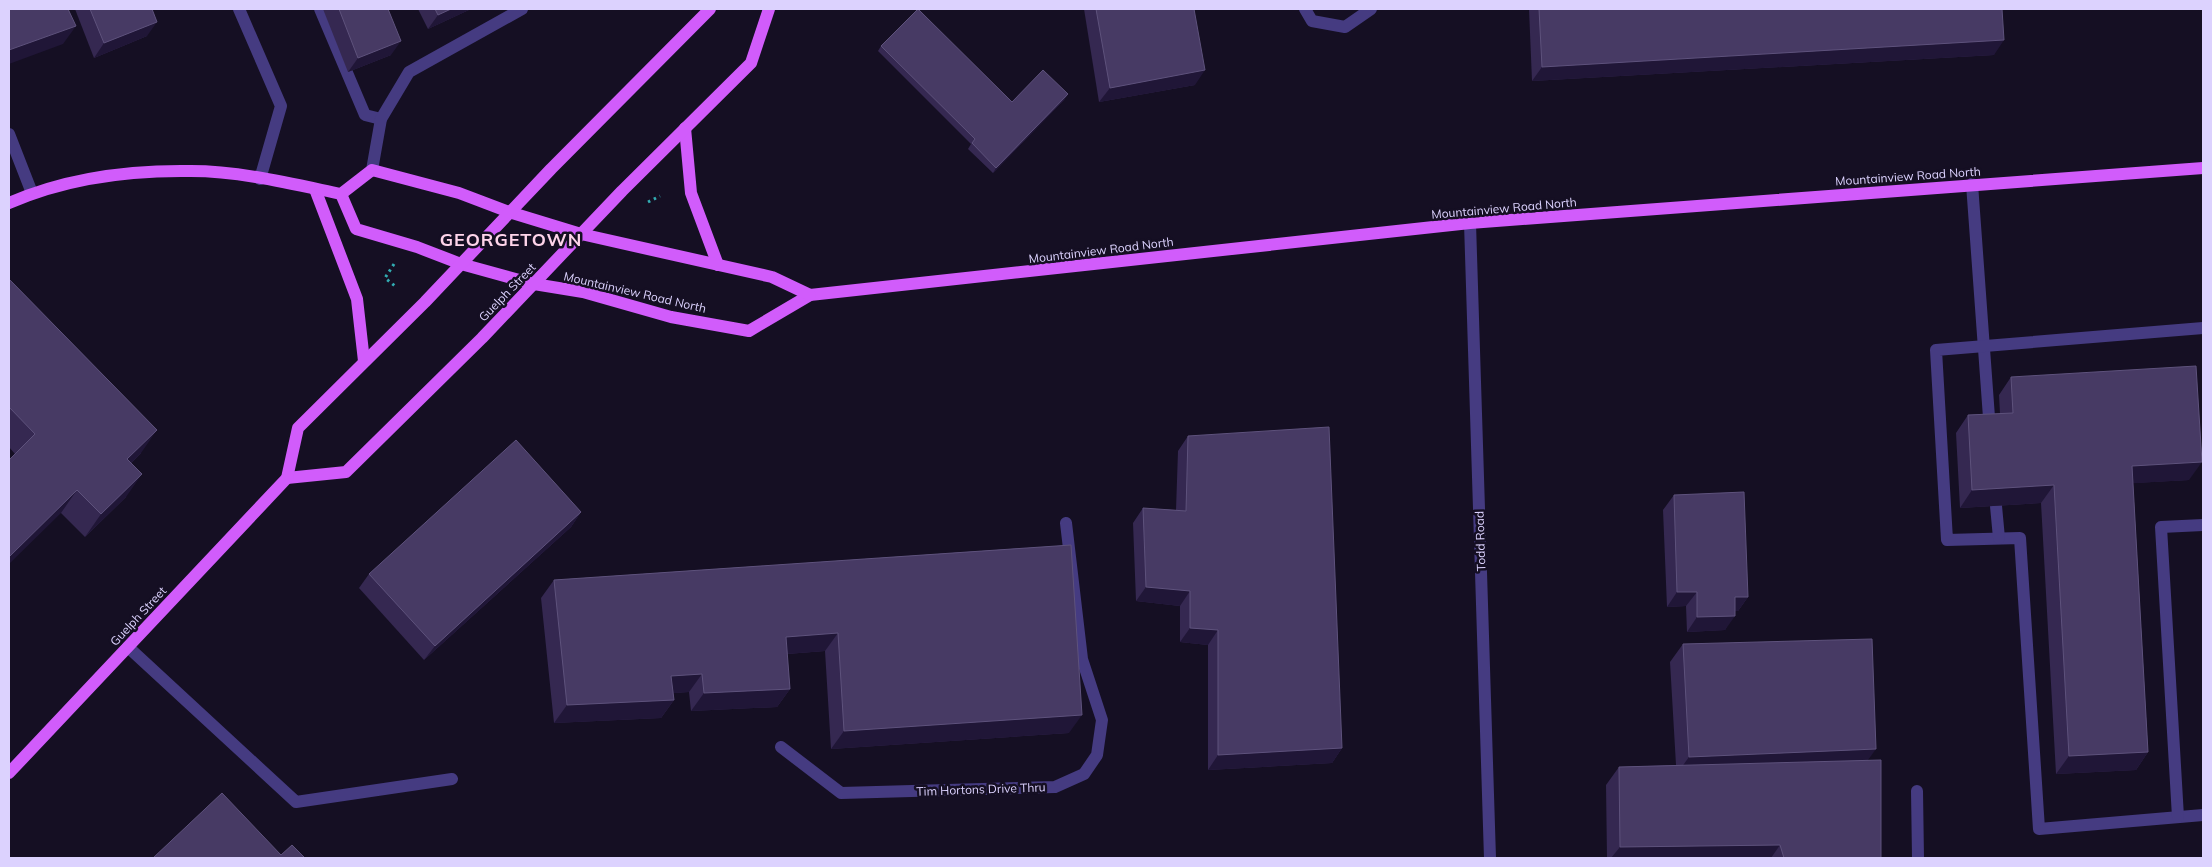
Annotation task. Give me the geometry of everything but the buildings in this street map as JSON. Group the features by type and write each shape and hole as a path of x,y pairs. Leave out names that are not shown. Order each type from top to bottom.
{"main road":[{"path":"287,478 298,428 710,9"},
{"name":"Guelph Street","path":"9,773 287,478 346,472 534,284 685,128 751,63 769,9"},
{"path":"685,128 691,193 718,265"},
{"name":"Mountainview Road North","path":"341,194 356,229 417,246 461,264 534,284 583,292 671,317 749,331 810,295 1470,223 2203,168"},
{"path":"9,203 32,193 112,174 192,171 260,179 341,194 372,170 459,194 509,212 581,234 772,277 810,295"},
{"path":"315,189 357,299 364,361"}],"street":[{"path":"239,9 281,106 260,179"},
{"path":"320,9 366,115 381,119"},
{"path":"372,170 381,119 410,72 522,9"},
{"path":"1305,9 1312,21 1345,27 1371,9"},
{"path":"9,134 32,193"},
{"path":"1972,184 1982,346 1990,432"},
{"name":"Todd Road","path":"1470,223 1490,858"},
{"path":"2203,328 1936,350 1947,540 2020,538 2039,829 2203,815"},
{"path":"1996,506 1998,538"},
{"name":"Tim Hortons Drive Thru","path":"781,747 841,793 1055,787 1084,774 1097,755 1102,720 1082,659 1066,523"},
{"path":"2178,817 2160,528 2203,525"},
{"path":"128,647 296,802 452,779"},
{"path":"1917,791 1918,858"}],"path":[{"path":"648,202 660,196"},
{"path":"395,286 384,279 396,262"}],"district":[{"name":"GEORGETOWN","path":"511,239"}]}
